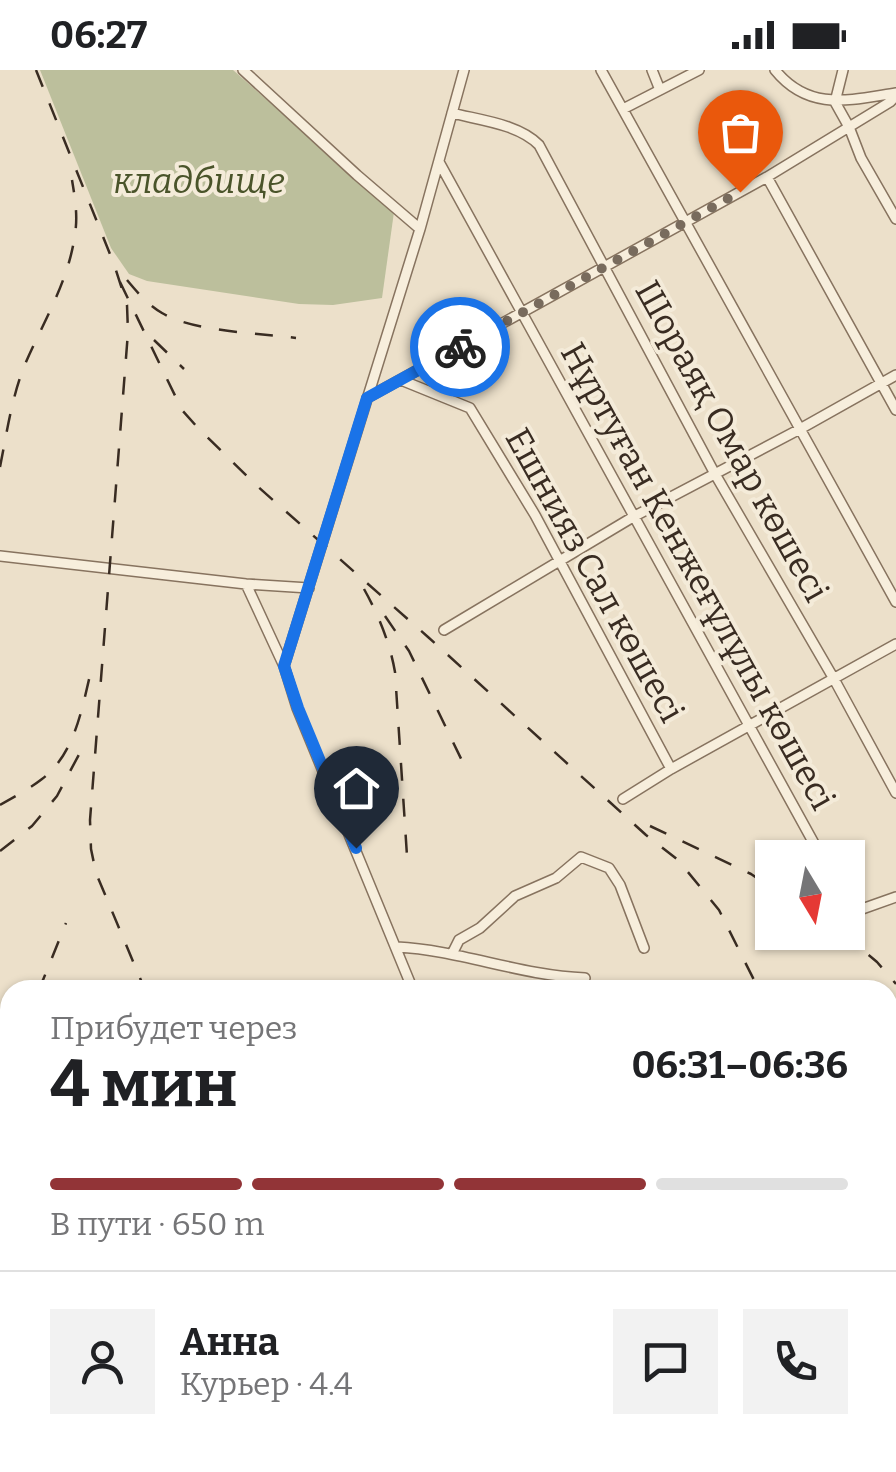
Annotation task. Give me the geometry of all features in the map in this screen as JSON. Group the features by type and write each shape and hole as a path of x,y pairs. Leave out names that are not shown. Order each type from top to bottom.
{"street":[{"path":"243,70 420,229"},
{"path":"284,666 420,229 464,70"},
{"path":"601,70 896,602"},
{"path":"652,70 660,90"},
{"path":"623,109 698,70"},
{"path":"775,70 806,94 836,102 896,94"},
{"path":"843,70 836,102 861,158 896,219"},
{"path":"367,398 767,177 896,94"},
{"name":"Шораяқ Омар көшесі","path":"452,113 530,136 539,145 715,474 896,793"},
{"name":"Нұртуған Кенжеғұлұлы көшесі","path":"439,162 812,840"},
{"path":"767,177 896,410"},
{"path":"444,630 634,517 896,375"},
{"name":"Ешнияз Сал көшесі","path":"401,380 470,408 559,561 671,769"},
{"path":"0,556 309,588"},
{"path":"246,584 284,666 410,980"},
{"path":"622,799 896,644"},
{"path":"452,954 459,940 480,928 515,896 556,878 581,857 608,868 620,885 644,948"},
{"path":"865,908 896,897"},
{"path":"396,947 585,978"}],"green space":[{"name":"кладбище","path":"40,70 233,70 394,212 382,298 333,305 299,304 147,281 129,274 111,248"}],"railway":[{"path":"36,70 127,305 90,820 96,873 141,980"},
{"path":"0,467 21,375 62,284 72,251 76,220 72,180"},
{"path":"127,280 152,306 175,319 209,328 296,338"},
{"path":"120,282 182,410 198,428 256,485 678,860 719,910 754,980"},
{"path":"154,340 184,369"},
{"path":"364,589 383,629 395,672 407,856"},
{"path":"385,616 409,651 466,769"},
{"path":"0,805 42,779 62,757 76,730 91,671"},
{"path":"0,851 32,826 57,796 84,745"},
{"path":"650,826 755,877"},
{"path":"43,980 66,923"},
{"path":"863,950 893,980"}],"way so far":[{"path":"460,347 740,192"}],"route":[{"path":"356,848 284,666 367,398 460,347"}]}
